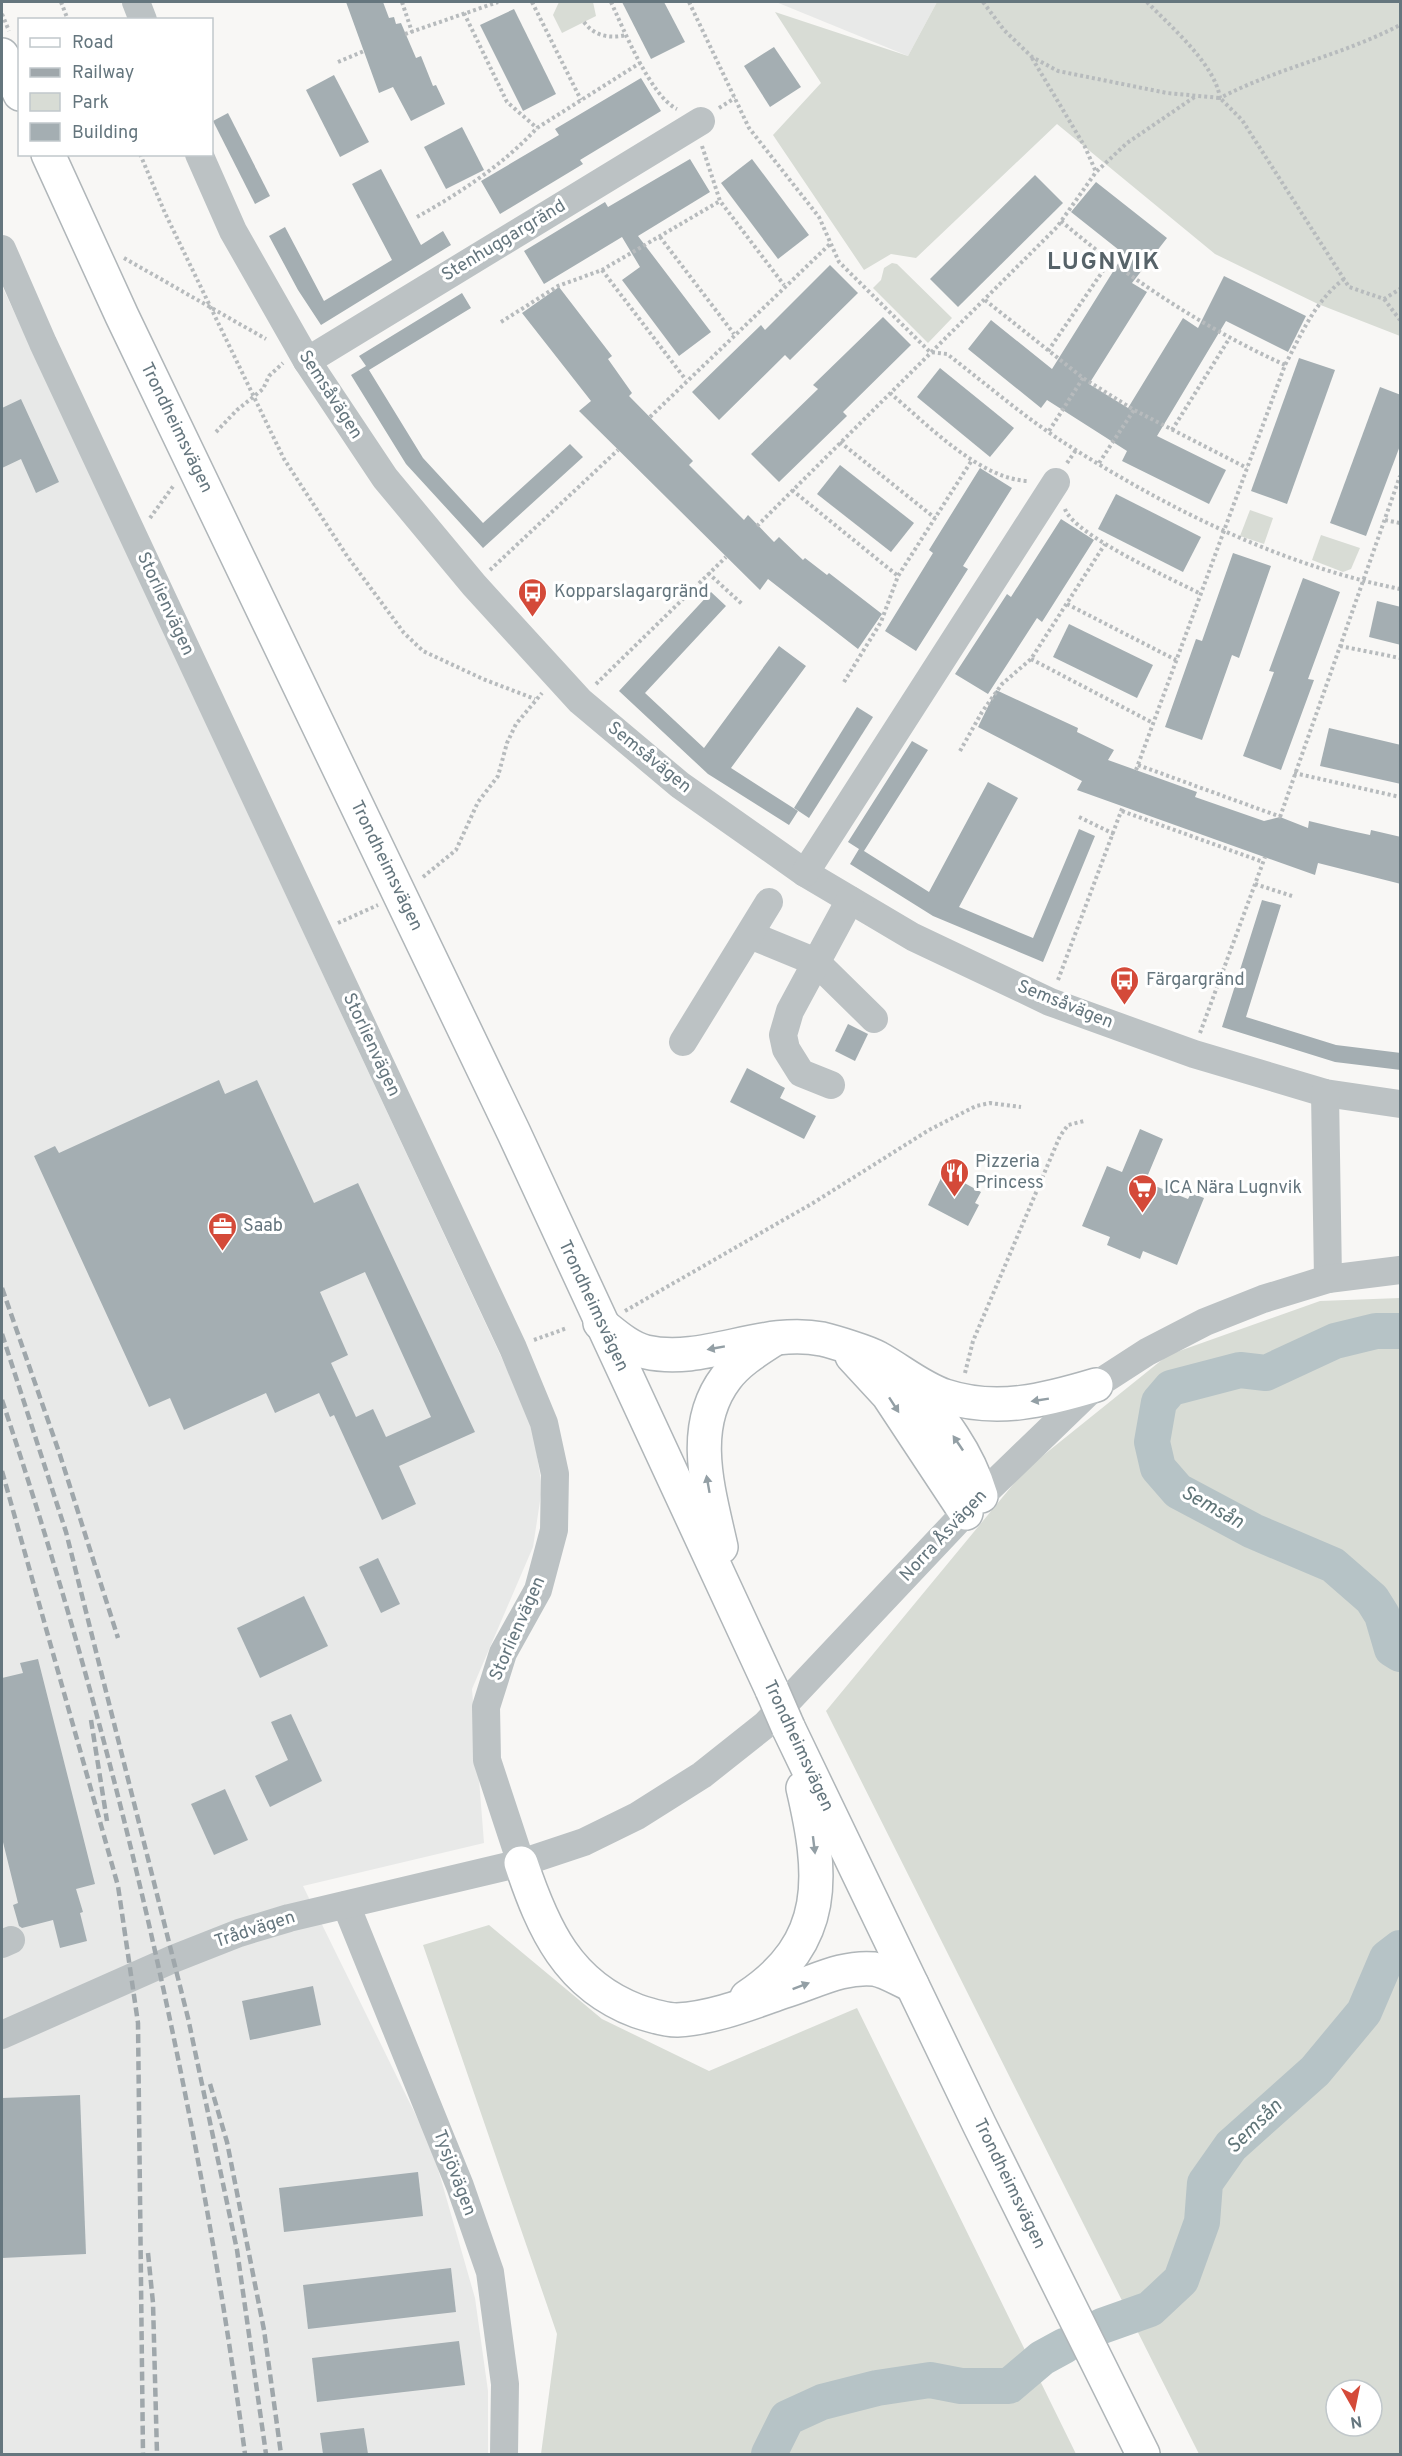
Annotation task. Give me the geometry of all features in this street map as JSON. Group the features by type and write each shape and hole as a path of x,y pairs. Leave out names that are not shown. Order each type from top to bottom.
{"main road":[{"path":"2,55 18,90"},
{"name":"Trondheimsvägen","path":"49,156 122,316 514,1133 611,1318 733,1603 784,1691 788,1727 1143,2454"},
{"path":"611,1318 623,1341 644,1352 665,1354 798,1337 823,1339 876,1357 903,1375 944,1396 992,1404 1011,1405 1050,1399 1096,1385"},
{"path":"733,1603 706,1480 704,1447 706,1423 714,1399 727,1377 746,1358 774,1339"},
{"path":"842,1347 865,1368 888,1395 974,1505"},
{"path":"903,1375 949,1429 969,1459 974,1505"},
{"path":"726,2011 778,1973 796,1954 807,1931 814,1899 817,1871 812,1832 788,1727"},
{"path":"521,1863 536,1909 561,1954 587,1981 613,2002 648,2015 675,2020 726,2011 840,1971 857,1969 877,1969 912,1985"}],"street":[{"path":"136,2 142,18"},
{"name":"Stenhuggargränd","path":"300,349 701,121"},
{"name":"Semsåvägen","path":"201,156 234,231 300,349 385,478 474,585 580,701 680,785 805,873 913,937 1050,1002 1194,1054 1324,1093 1401,1104"},
{"name":"Storlienvägen","path":"2,249 513,1348 544,1424 555,1474 554,1530 538,1590 503,1653 486,1707 487,1760 521,1863"},
{"path":"805,873 1056,482"},
{"path":"831,1085 801,1073 786,1049 783,1035 784,1023 850,900"},
{"path":"683,1042 769,902"},
{"path":"750,935 816,962 874,1019"},
{"path":"1324,1093 1328,1279"},
{"name":"Norra Åsvägen","path":"521,1863 584,1842 637,1816 702,1775 765,1725 784,1691 1096,1385 1147,1352 1205,1322 1263,1299 1328,1279 1401,1270"},
{"name":"Trådvägen","path":"2,2035 173,1959 239,1933 290,1918 521,1863"},
{"name":"Tysjövägen","path":"346,1905 460,2186 490,2272 505,2384 504,2454"}],"path":[{"path":"61,2 67,18"},
{"path":"402,2 412,32"},
{"path":"405,34 498,2"},
{"path":"532,2 580,100"},
{"path":"689,2 749,128 819,217 839,262 930,352 946,354 1049,431 1099,463 1224,531 1254,544 1363,582 1401,590"},
{"path":"983,2 1004,30 1032,57 1085,147 1096,172"},
{"path":"1147,2 1193,50 1218,87 1220,98 1242,120 1349,287 1384,299 1401,320"},
{"path":"464,14 507,102 537,128"},
{"path":"584,22 600,35 617,37 626,34"},
{"path":"1032,57 1058,71 1100,81 1220,98 1247,84 1373,39 1401,25"},
{"path":"338,62 364,51"},
{"path":"417,217 456,195 525,141 537,128 640,63"},
{"path":"757,526 985,300 1060,221 1096,172 1127,143 1196,96"},
{"path":"141,156 284,459 304,492 404,633 423,651 442,662 536,699"},
{"path":"501,322 558,286 602,270 720,201"},
{"path":"1060,221 1109,262 1229,339 1285,365"},
{"path":"660,237 734,334"},
{"path":"650,417 831,243"},
{"path":"119,255 270,341 300,349"},
{"path":"1048,351 1109,262"},
{"path":"602,270 686,380"},
{"path":"1344,279 1328,291 1318,304 1285,365 1137,768 1281,817 1294,773 1401,476"},
{"path":"1384,299 1401,289"},
{"path":"985,300 1083,378 1134,410 1247,468"},
{"path":"1172,430 1229,339"},
{"path":"216,432 263,389 269,376 300,349"},
{"path":"1049,431 1083,378"},
{"path":"1099,463 1134,410"},
{"path":"840,442 935,518"},
{"path":"474,585 618,450"},
{"path":"844,682 881,622 898,576 972,460"},
{"path":"135,539 177,482"},
{"path":"792,490 898,576"},
{"path":"1385,520 1401,523"},
{"path":"960,751 982,712 1002,684 1031,659 1105,544"},
{"path":"580,701 726,557"},
{"path":"708,573 742,604"},
{"path":"1067,604 1176,660"},
{"path":"1340,646 1401,658"},
{"path":"1031,659 1153,723"},
{"path":"423,877 456,850 478,802 498,776 507,743 516,724 536,699 559,678"},
{"path":"1294,773 1401,797"},
{"path":"1050,1002 1123,809 1264,860 1207,1010 1194,1054"},
{"path":"1079,818 1114,834"},
{"path":"1255,884 1292,896"},
{"path":"318,931 378,905"},
{"path":"611,1318 813,1203 929,1130 976,1106 990,1103 1021,1107"},
{"path":"965,1373 973,1341 1060,1136 1068,1125 1084,1120"},
{"path":"513,1348 567,1328"}],"shaded area":[{"path":"776,2 937,2 908,56"},
{"path":"2,286 532,1423 542,1488 533,1547 472,1689 484,1843 303,1886 432,2148 475,2298 488,2391 488,2454 2,2454"}],"green space":[{"path":"559,2 593,2 596,16 562,33 553,15"},
{"path":"937,2 1400,2 1400,336 1318,304 1215,254 1057,124 916,258 891,254 864,270 773,135 821,83 775,12 908,56"},
{"path":"892,263 897,264 952,318 928,343 873,288 881,280 884,268"},
{"path":"1250,510 1273,518 1264,544 1240,536"},
{"path":"1321,535 1360,548 1351,569 1343,572 1312,560"},
{"path":"1400,1298 1400,2454 1199,2454 826,1711 1025,1470 1168,1355 1320,1301"},
{"path":"489,1925 602,2019 709,2071 857,2008 1076,2454 541,2454 557,2334 423,1945"}],"building":[{"path":"346,2 383,2 389,18 394,17 396,24 401,23 416,58 421,56 433,86 436,85 445,104 411,121 393,87 379,93"},
{"path":"622,2 664,2 685,42 651,59"},
{"path":"514,9 556,94 523,111 480,25"},
{"path":"774,47 801,87 770,107 744,66"},
{"path":"334,75 369,142 340,157 306,90"},
{"path":"641,78 661,111 580,160 583,164 500,214 481,181 559,135 555,129"},
{"path":"228,113 270,196 255,204 213,121"},
{"path":"462,127 484,170 446,189 424,147"},
{"path":"690,159 710,192 638,236 711,332 679,356 622,280 640,267 622,237 544,284 524,251 605,202 608,207"},
{"path":"752,159 809,235 778,259 721,183"},
{"path":"381,169 421,245 443,231 451,245 321,325 298,290 269,236 285,227 324,301 392,260 352,184"},
{"path":"1035,175 1063,203 958,307 930,279"},
{"path":"1096,182 1167,238 1132,283 1147,292 1089,384 1128,408 1183,318 1198,328 1224,276 1306,316 1288,352 1226,321 1157,436 1226,470 1209,504 1122,461 1127,451 1047,400 1041,408 968,349 991,320 1052,369 1124,254 1071,212"},
{"path":"830,265 858,293 790,360 785,355 719,420 692,392 761,325 765,330"},
{"path":"559,287 612,356 608,359 632,393 629,396 693,461 689,465 744,520 748,515 774,542 779,537 803,560 805,558 827,575 829,573 882,614 858,649 768,579 760,590 579,411 591,401 522,313"},
{"path":"462,293 471,308 369,370 423,458 483,523 570,444 583,457 483,548 406,464 351,375 366,366 359,356"},
{"path":"883,317 911,345 843,412 847,416 779,482 751,454 818,389 813,385"},
{"path":"1299,358 1335,370 1287,504 1251,491"},
{"path":"940,368 1014,428 990,457 917,397"},
{"path":"1380,387 1401,395 1401,443 1366,536 1330,523"},
{"path":"21,399 59,482 36,493 21,459 2,468 2,408"},
{"path":"840,465 914,523 891,552 817,494"},
{"path":"980,468 1012,488 963,566 968,569 916,651 885,631 933,553 929,550"},
{"path":"1116,494 1201,537 1183,572 1098,529"},
{"path":"1061,519 1094,540 1042,622 1037,618 988,694 955,674 1007,594 1011,597"},
{"path":"1233,553 1271,566 1239,658 1232,655 1202,740 1165,727 1196,639 1202,641"},
{"path":"1303,578 1340,592 1308,679 1314,680 1281,770 1243,756 1274,672 1269,671"},
{"path":"711,592 726,606 645,693 704,748 779,646 806,666 731,768 798,811 789,825 708,774 619,691"},
{"path":"1377,601 1401,607 1401,645 1369,637"},
{"path":"1069,624 1153,665 1137,698 1053,657"},
{"path":"996,690 1078,728 1077,732 1114,750 1108,760 1197,792 1195,797 1264,821 1280,817 1308,828 1309,821 1370,835 1371,830 1401,837 1401,884 1318,863 1315,875 1077,790 1082,781 978,727"},
{"path":"857,707 873,717 809,818 794,808"},
{"path":"1329,728 1401,745 1401,784 1320,766"},
{"path":"912,741 928,750 864,851 929,892 988,782 1018,798 959,907 1033,938 1079,829 1095,836 1043,962 933,916 850,864 859,849 848,842"},
{"path":"1262,900 1281,905 1246,1017 1336,1045 1401,1053 1401,1070 1335,1062 1222,1027"},
{"path":"848,1024 868,1034 855,1061 835,1051"},
{"path":"747,1068 785,1088 780,1098 816,1116 804,1139 730,1102"},
{"path":"219,1080 225,1094 257,1080 314,1203 358,1183 475,1432 399,1466 416,1504 382,1520 334,1415 330,1417 319,1393 275,1413 266,1393 184,1430 170,1398 149,1407 34,1156 55,1146 59,1153","holes":["365,1272 431,1417 386,1437 373,1409 356,1417 331,1363 348,1355 320,1292"]},
{"name":"ICA Nära Lugnvik","path":"1140,1129 1163,1139 1145,1182 1188,1199 1191,1193 1204,1198 1177,1265 1143,1251 1140,1259 1107,1245 1110,1237 1082,1226 1107,1166 1122,1172"},
{"name":"Pizzeria Princess","path":"944,1172 981,1192 975,1203 979,1205 968,1226 928,1205"},
{"path":"378,1558 400,1604 381,1613 359,1567"},
{"path":"304,1596 328,1646 260,1678 237,1628"},
{"path":"38,1659 95,1884 76,1889 83,1912 80,1913 87,1941 60,1948 53,1920 22,1928 19,1926 13,1905 18,1903 2,1838 2,1678 23,1673 20,1663"},
{"path":"291,1714 322,1781 270,1807 255,1776 288,1760 271,1722"},
{"path":"225,1789 248,1840 214,1855 191,1804"},
{"path":"313,1986 321,2025 250,2040 242,2001"},
{"path":"80,2095 86,2254 2,2258 2,2098"},
{"path":"418,2172 423,2216 284,2232 279,2188"},
{"path":"451,2268 456,2312 308,2329 303,2285"},
{"path":"459,2341 465,2385 317,2402 312,2358"},
{"path":"364,2428 368,2454 323,2454 320,2433"}],"waterway":[{"name":"Semsån","path":"1400,1331 1376,1331 1335,1341 1266,1373 1240,1370 1171,1388 1159,1402 1152,1442 1158,1468 1178,1491 1253,1531 1333,1565 1372,1599 1382,1615 1392,1649 1400,1654"},
{"name":"Semsån","path":"1102,2326 1150,2309 1181,2280 1202,2222 1205,2183 1231,2146 1315,2071 1364,2012 1387,1958 1400,1948"},
{"path":"769,2454 787,2418 822,2402 877,2388 930,2380 961,2386 1009,2386 1042,2358 1064,2346"}],"railway":[{"path":"2,1288 60,1455 118,1638"},
{"path":"2,1334 66,1532 188,2018 237,2250 266,2454"},
{"path":"2,1400 81,1659 148,1921 203,2187 245,2454"},
{"path":"2,1471 118,1886 138,2023 143,2454"},
{"path":"91,1720 107,1821"},
{"path":"210,2084 227,2142 264,2330 281,2454"},
{"path":"148,2253 153,2303 157,2454"}],"place":[{"name":"Kopparslagargränd","path":"533,618"},
{"name":"Färgargränd","path":"1125,1006"},
{"name":"Pizzeria Princess","path":"954,1198"},
{"name":"ICA Nära Lugnvik","path":"1143,1214"},
{"name":"Saab","path":"222,1252"}],"district":[{"name":"LUGNVIK","path":"1104,263"}]}
